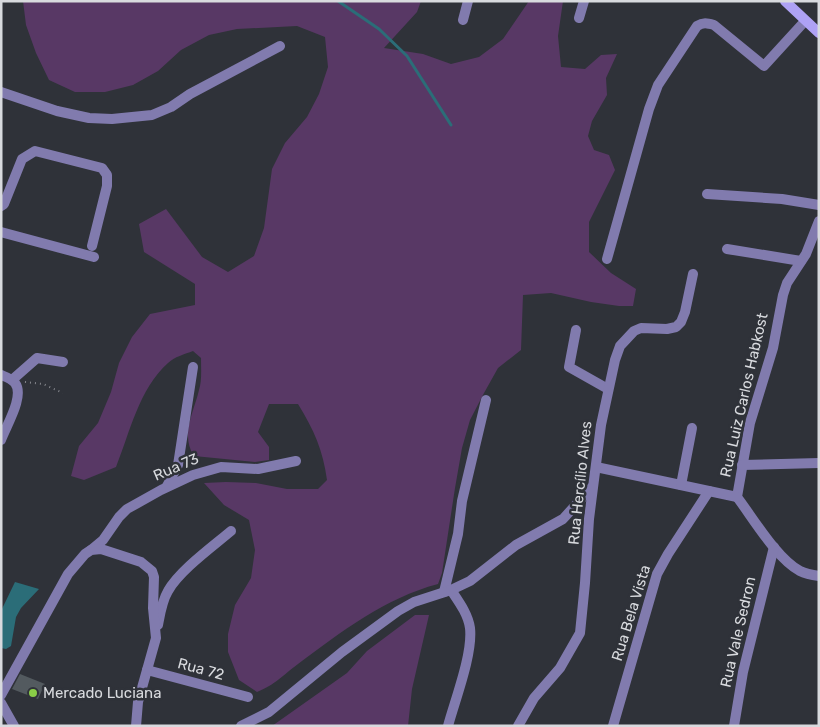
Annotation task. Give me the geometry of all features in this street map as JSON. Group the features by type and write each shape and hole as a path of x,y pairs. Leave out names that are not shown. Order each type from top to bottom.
{"main road":[{"path":"785,1 819,33"}],"street":[{"path":"463,20 468,1"},
{"path":"579,18 584,1"},
{"path":"608,259 649,109 658,85 697,26 708,23 714,25 764,66 805,21"},
{"path":"1,92 57,111 88,118 112,119 152,115 171,107 190,94 280,46"},
{"path":"1,206 4,204 22,159 35,151 102,168 107,176 107,186 92,246"},
{"path":"707,194 782,199 819,205"},
{"name":"Rua Luiz Carlos Habkost","path":"819,221 806,254 787,283 783,294 773,348 750,423 737,497 774,546 793,566 808,574 819,576"},
{"path":"1,232 94,257"},
{"path":"727,249 801,261"},
{"name":"Rua Hercílio Alves","path":"518,726 534,698 560,668 580,633 592,487 608,389 620,346 634,331 641,328 667,329 676,327 686,312 693,274"},
{"path":"576,330 569,367 608,389"},
{"path":"13,381 36,358 63,362"},
{"path":"167,486 178,465 193,367"},
{"path":"1,375 13,381 18,388 18,399 1,440"},
{"path":"448,726 466,661 470,634 466,615 448,591 462,500 486,400"},
{"path":"681,485 692,428"},
{"name":"Rua 73","path":"1,695 68,574 78,562 103,540 119,516 127,509 167,486 215,468 258,469 296,461"},
{"path":"742,465 819,463"},
{"path":"596,467 737,497"},
{"path":"242,726 269,712 342,652 398,611 414,602 448,591 470,581 520,542 563,519 592,487"},
{"name":"Rua Bela Vista","path":"613,726 657,574 709,491"},
{"path":"136,726 138,702 163,602 168,590 191,565 231,531"},
{"name":"Rua Vale Sedron","path":"734,726 744,672 774,546"},
{"path":"92,550 100,549 141,562 152,571 154,577 153,608 156,631"},
{"name":"Rua 72","path":"147,670 248,697"},
{"path":"1,703 14,726"}],"path":[{"path":"13,381 35,382 63,392"}],"shaded area":[{"path":"23,1 421,1 417,12 384,48 423,54 451,64 479,57 503,39 529,1 563,1 558,36 561,67 585,69 601,55 617,54 606,78 607,95 592,121 588,136 594,150 609,155 615,170 589,222 589,252 611,273 636,289 633,306 591,302 551,293 523,295 521,350 498,368 470,420 462,448 442,573 438,584 400,598 364,617 274,683 257,692 239,680 228,652 228,634 235,605 251,578 255,550 249,520 224,505 204,483 256,483 287,489 318,489 327,480 323,459 309,423 298,404 269,404 258,432 269,447 269,460 255,462 194,456 188,440 188,432 200,386 201,358 193,351 170,361 158,373 150,385 136,412 116,467 84,480 71,476 79,446 98,423 111,392 119,363 132,337 150,314 195,305 195,284 144,252 139,224 166,209 202,257 228,272 254,256 264,228 272,169 285,143 307,117 319,94 328,67 325,37 297,26 237,29 209,35 181,50 158,71 133,85 105,92 75,92 49,80 36,53 26,25"},
{"path":"415,615 429,615 412,689 408,726 272,726 347,673 367,651"}],"water":[{"path":"15,582 39,589 21,608 16,617 11,646 6,649 1,648 1,611"}],"building":[{"path":"20,674 45,684 38,699 12,689"}],"waterway":[{"path":"338,1 379,29 407,56 451,125"}],"place":[{"name":"Mercado Luciana","path":"33,693"}]}
